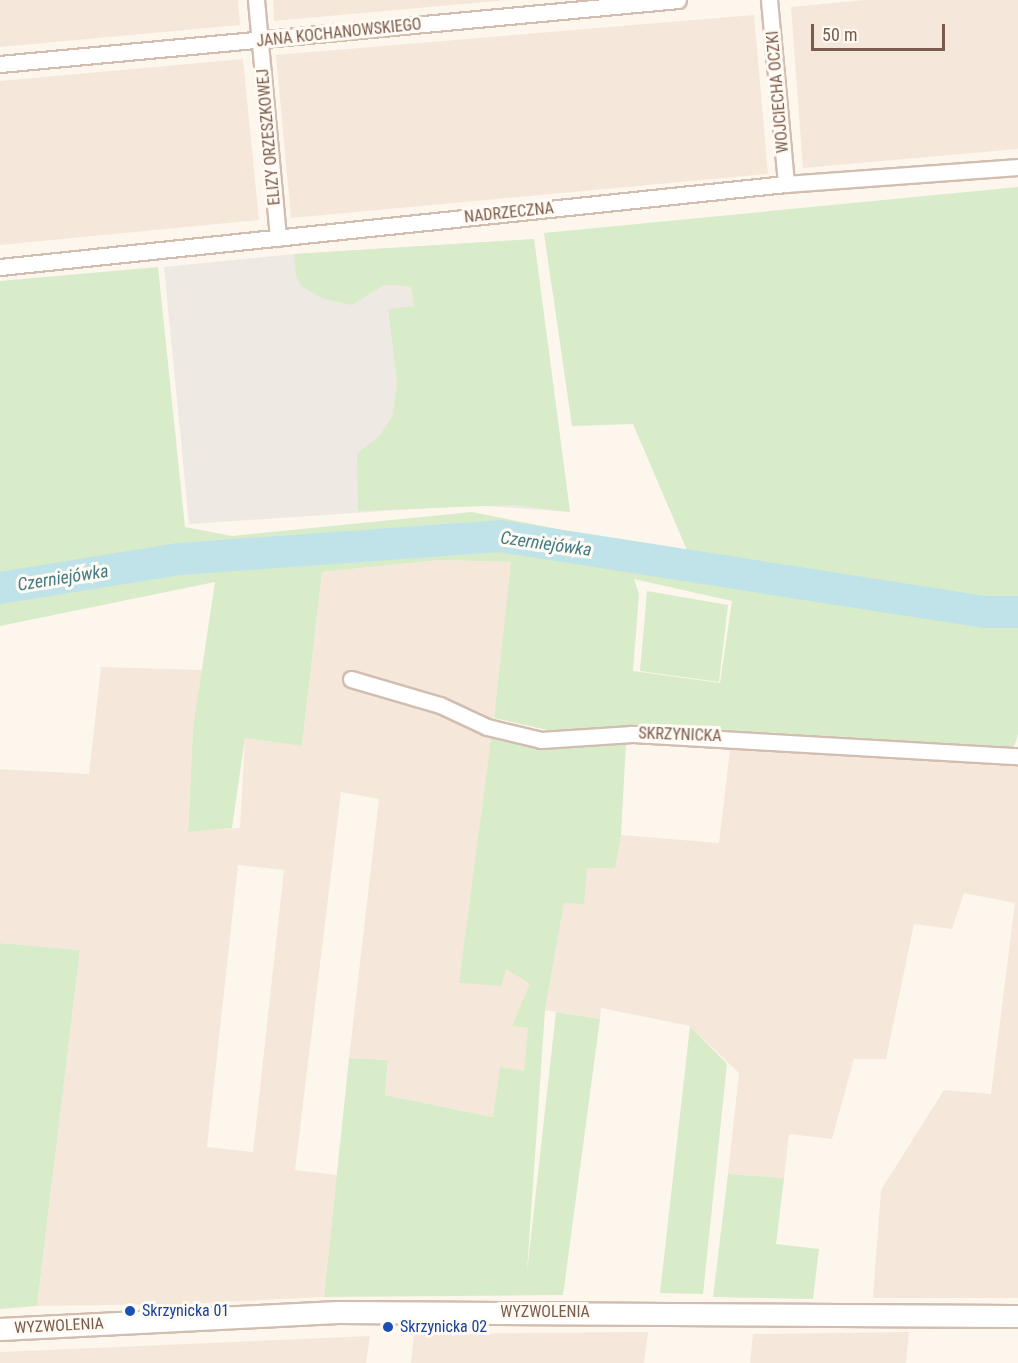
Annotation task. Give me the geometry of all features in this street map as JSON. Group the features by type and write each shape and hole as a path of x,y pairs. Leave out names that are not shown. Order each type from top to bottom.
{"street":[{"name":"ELIZY ORZESZKOWEJ","path":"256,0 278,238"},
{"name":"JANA KOCHANOWSKIEGO","path":"0,64 678,0"},
{"name":"WOJCIECHA OCZKI","path":"770,0 786,184"},
{"name":"NADRZECZNA","path":"0,267 786,184 1018,167"},
{"name":"SKRZYNICKA","path":"351,679 440,705 487,727 541,740 632,734 1018,756"},
{"name":"WYZWOLENIA","path":"0,1329 349,1311 1018,1316"}],"shaded area":[{"path":"0,0 238,0 240,25 0,47"},
{"path":"273,0 507,0 274,21"},
{"path":"865,0 1018,0 1018,149 803,168 791,7"},
{"path":"754,15 768,174 291,218 276,55"},
{"path":"243,59 259,220 0,245 0,81"},
{"path":"534,239 570,512 474,505 189,524 164,267 294,254"},
{"path":"440,560 512,562 492,732 505,968 531,984 512,1026 529,1028 524,1071 494,1117 385,1095 388,1060 349,1058 379,799 341,792 295,1170 337,1175 324,1297 184,1304 37,1306 80,950 0,943 0,769 89,774 101,667 202,670 193,728 188,831 240,828 245,738 302,746 322,572","holes":["238,865 284,870 253,1152 207,1147"]},
{"path":"750,746 1018,763 1018,1298 873,1298 881,1190 944,1090 991,1094 1015,903 964,893 952,929 914,924 886,1059 854,1059 832,1139 789,1134 784,1178 728,1174 739,1073 690,1026 601,1008 600,1019 545,1010 564,902 587,868 614,868 621,835 719,843 730,750"},
{"path":"648,1332 644,1363 411,1363 414,1334"},
{"path":"909,1332 906,1363 750,1363 753,1334"},
{"path":"370,1336 366,1363 0,1363 0,1352"}],"green space":[{"path":"1018,187 1018,734 1014,747 760,732 561,733 494,718 511,562 440,560 322,572 302,746 245,738 232,828 188,832 193,728 215,582 0,626 0,281 158,267 185,527 232,536 472,512 689,555 633,424 572,426 544,233","holes":["634,579 732,601 720,683 633,671 639,594"]},
{"path":"534,239 570,512 513,505 358,511 357,453 379,437 393,415 397,382 388,309 414,306 411,286 384,285 352,305 324,299 301,286 296,276 294,254"},
{"path":"647,591 728,605 719,682 640,671"},
{"path":"492,732 540,748 626,743 621,835 615,868 587,868 584,904 564,903 545,1010 527,1272 556,1012 600,1019 563,1295 324,1297 349,1058 388,1060 385,1095 493,1117 500,1067 524,1071 528,1028 512,1026 530,984 506,969 501,986 459,983"},
{"path":"0,943 80,950 37,1306 0,1309"},
{"path":"690,1026 727,1064 703,1294 660,1293"},
{"path":"728,1174 784,1178 776,1244 819,1249 813,1299 713,1297"}],"waterway":[{"name":"Czerniejówka","path":"0,588 180,559 499,536 983,612 1018,612"}],"place":[{"name":"Skrzynicka 01","path":"130,1311"},
{"name":"Skrzynicka 02","path":"388,1327"}]}
